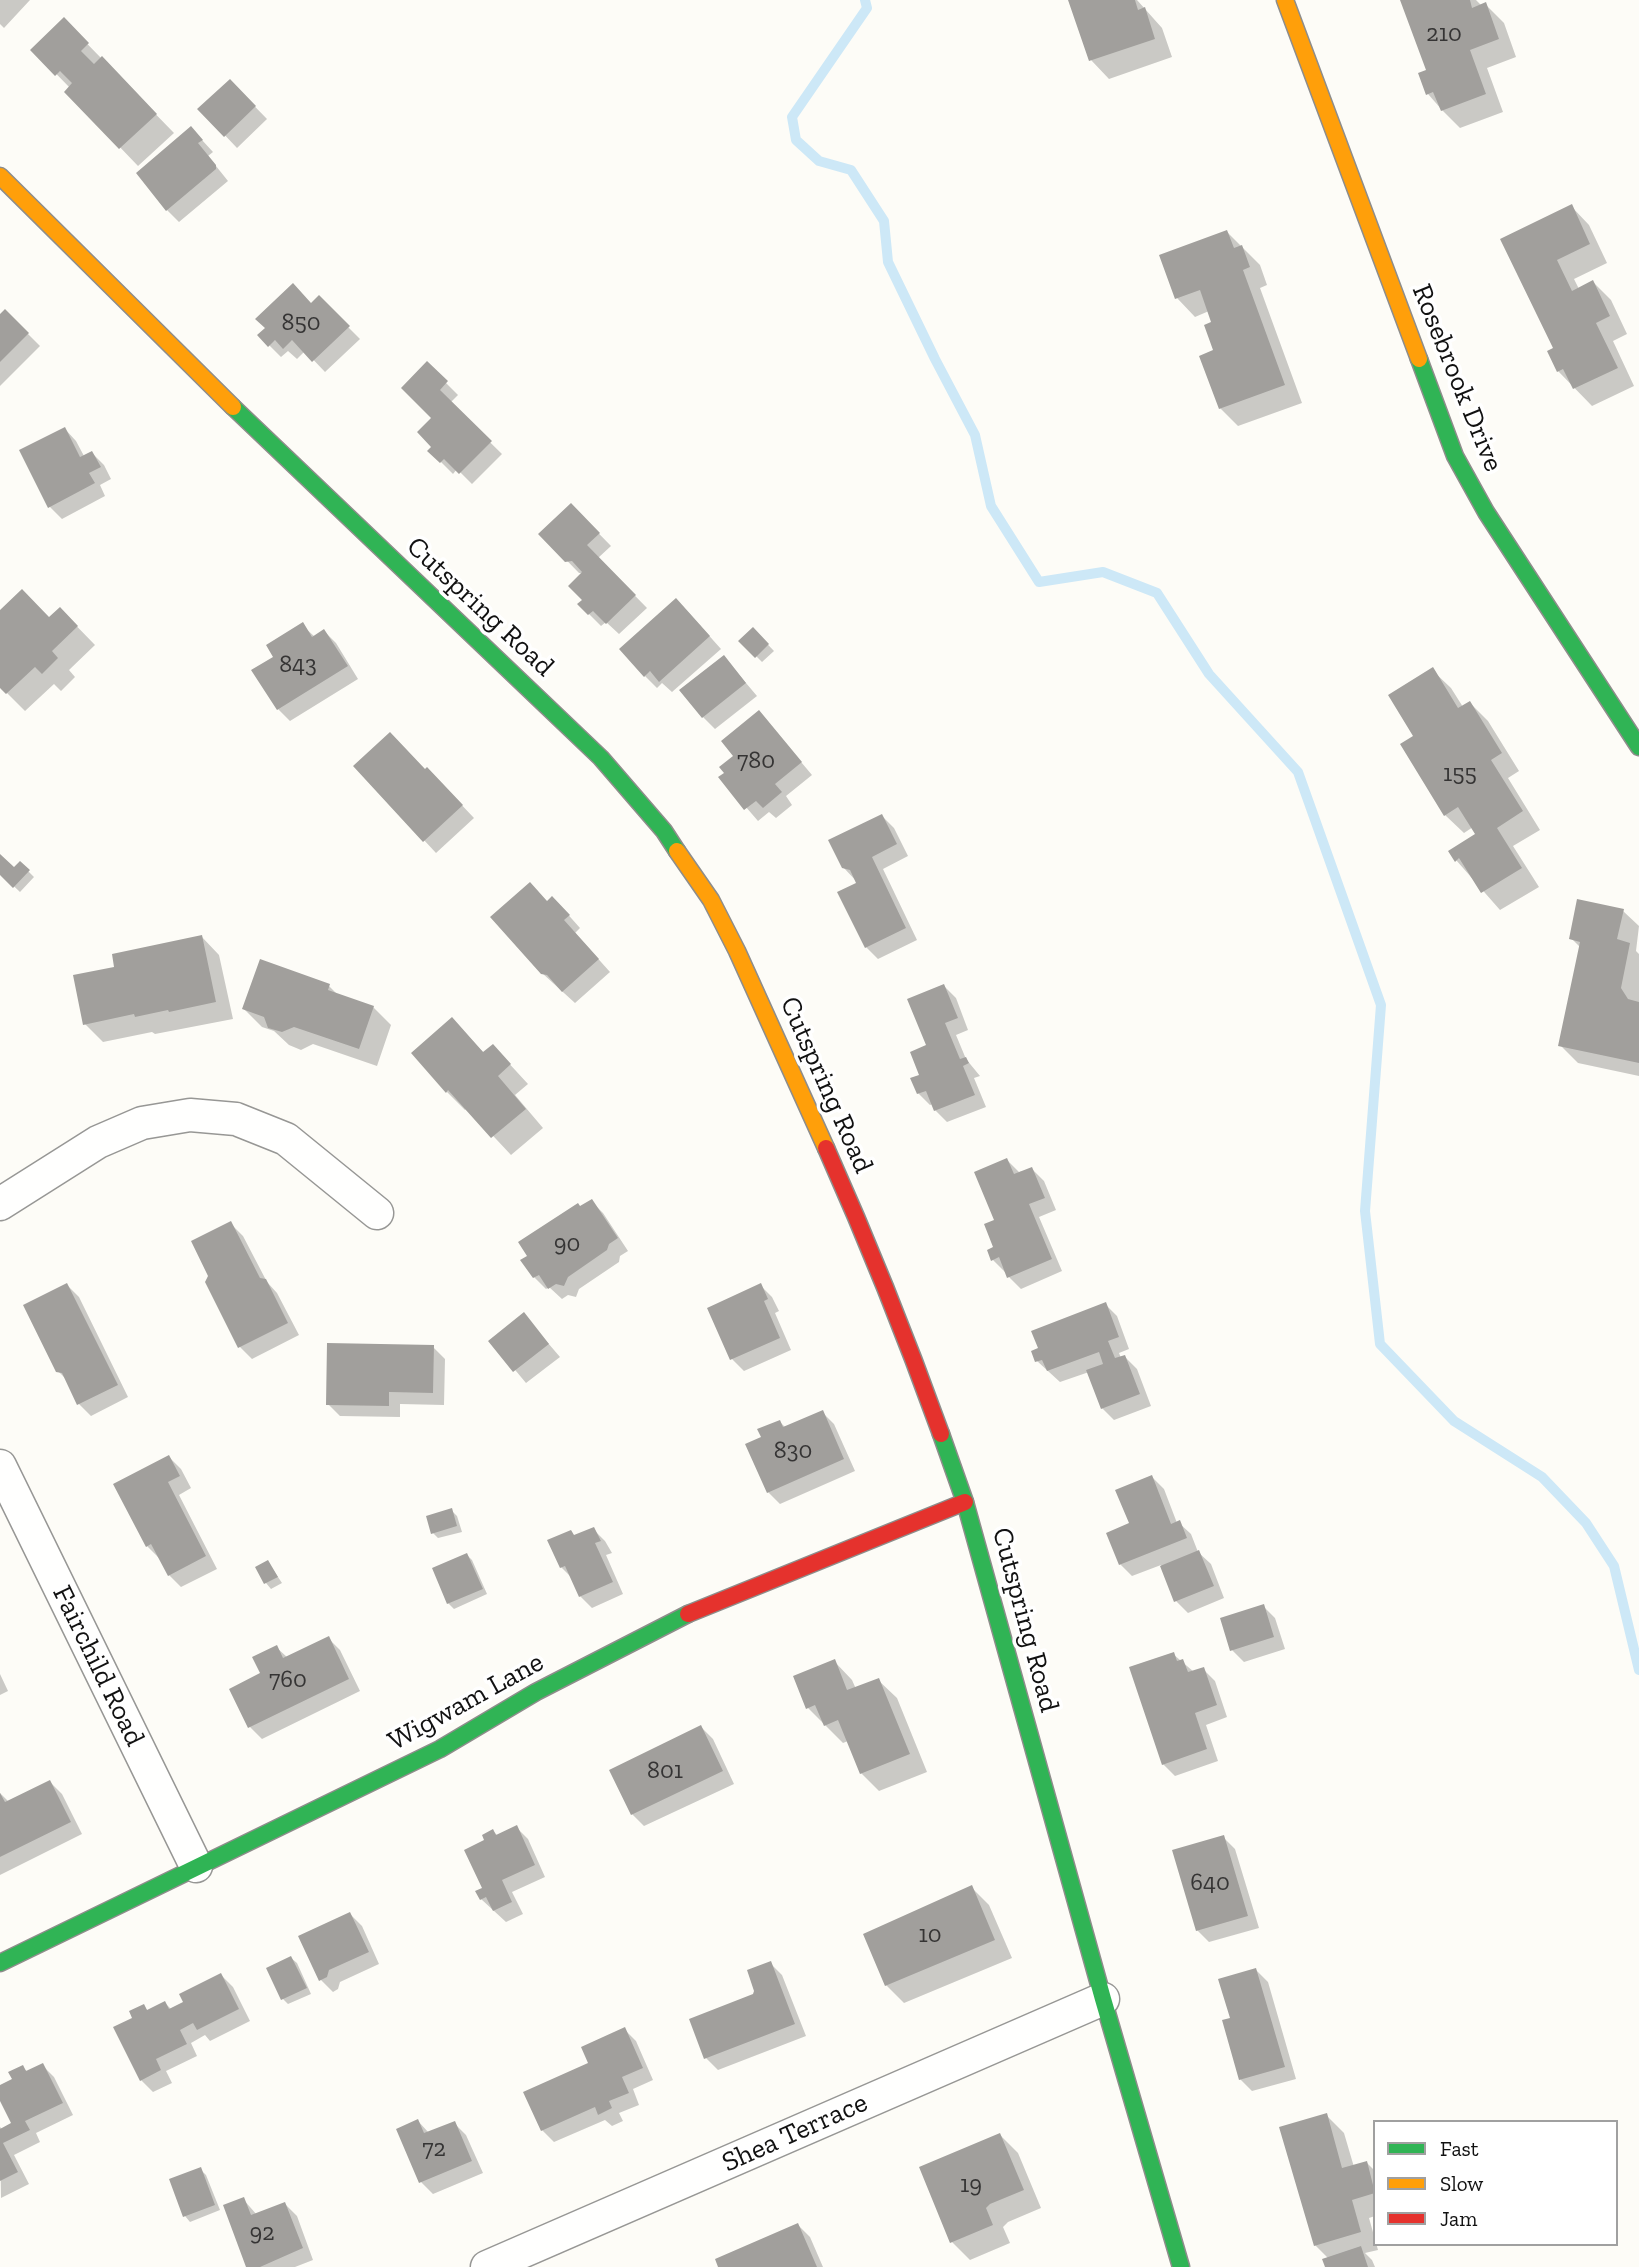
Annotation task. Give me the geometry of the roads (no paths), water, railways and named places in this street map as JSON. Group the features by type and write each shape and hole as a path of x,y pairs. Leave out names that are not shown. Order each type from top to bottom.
{"street":[{"name":"Rosebrook Drive","path":"1285,0 1455,456 1486,512 1639,747"},
{"name":"Cutspring Road","path":"0,176 256,429 601,758 664,831 711,900 737,951 869,1242 965,1502 1181,2267"},
{"path":"0,1204 98,1142 142,1123 190,1115 236,1119 286,1139 377,1213"},
{"name":"Fairchild Road","path":"0,1466 196,1866"},
{"name":"Wigwam Lane","path":"0,1963 428,1755 536,1692 683,1616 965,1502"},
{"name":"Shea Terrace","path":"487,2267 1103,1998"}],"waterway":[{"path":"865,0 867,8 792,117 796,140 819,161 851,170 884,221 888,262 975,435 991,506 1039,582 1103,572 1157,593 1209,674 1298,772 1381,1005 1365,1211 1380,1344 1454,1421 1542,1477 1586,1523 1614,1566 1639,1670"}]}
